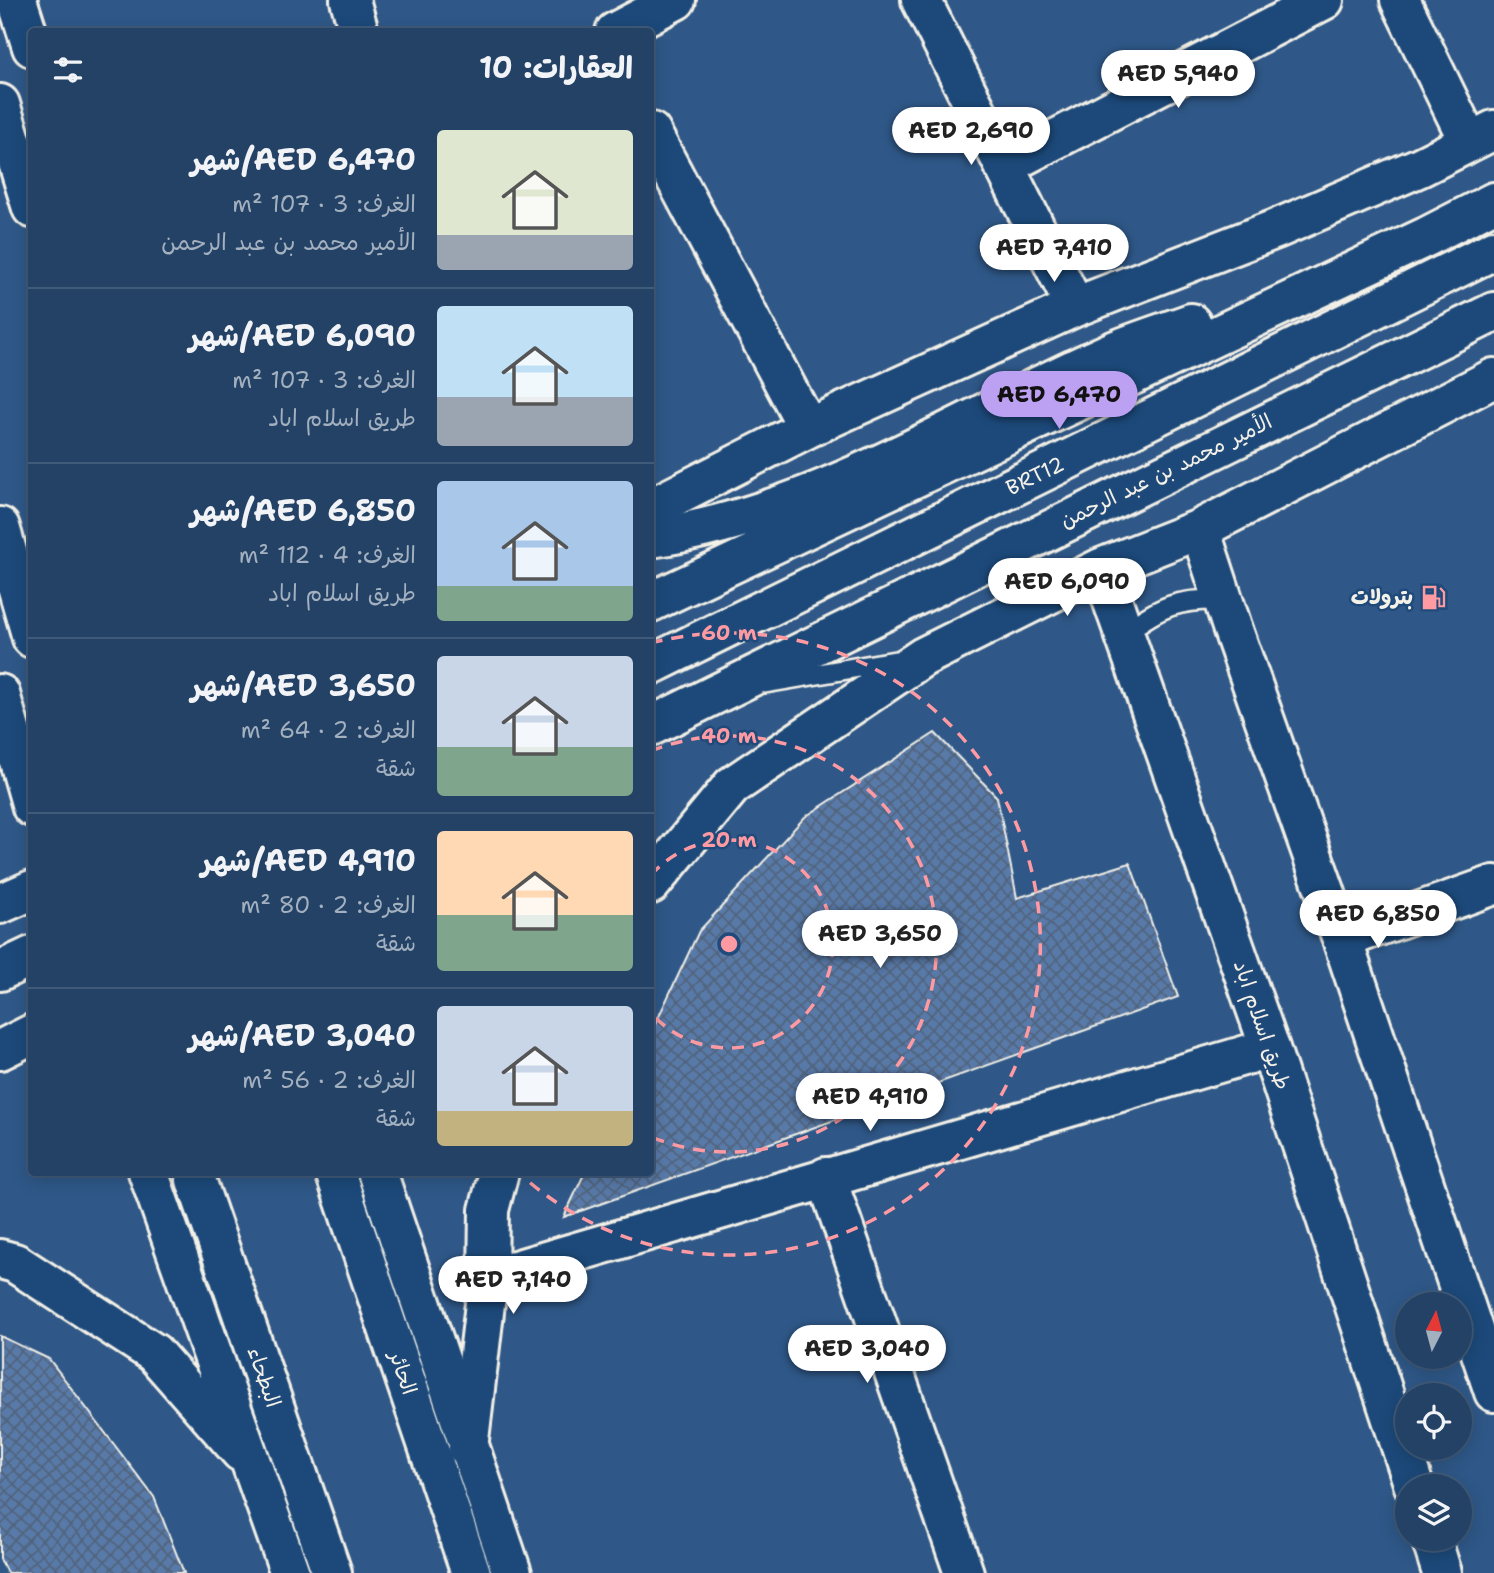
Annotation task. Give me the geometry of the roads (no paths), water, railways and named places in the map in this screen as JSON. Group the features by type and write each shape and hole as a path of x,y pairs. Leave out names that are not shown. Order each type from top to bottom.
{"street":[{"path":"17,0 28,34"},
{"path":"350,0 358,28"},
{"path":"623,28 676,0"},
{"path":"921,0 1075,307"},
{"path":"1004,166 1324,0"},
{"path":"654,506 808,428 1075,307 1276,229 1420,167 1482,136 1400,0"},
{"path":"0,104 28,195"},
{"path":"654,138 808,428"},
{"path":"654,601 1426,237 1494,202"},
{"path":"654,538 683,533 785,502 892,459 1117,350 1426,237"},
{"name":"BRT12","path":"654,664 1494,250"},
{"name":"الأمير محمد بن عبد الرحمن","path":"654,724 1494,312"},
{"path":"654,880 732,786 923,657 1101,568 1200,528 1494,378"},
{"path":"0,527 28,624"},
{"path":"1200,528 1222,600 1342,939 1494,1392"},
{"name":"طريق اسلام اباد","path":"1101,568 1126,632 1270,1048 1410,1474"},
{"path":"0,692 19,725 28,735"},
{"path":"0,692 28,793"},
{"path":"1342,939 1494,885"},
{"path":"0,904 28,892"},
{"path":"0,971 28,958"},
{"path":"0,1050 28,1036"},
{"path":"488,1278 1270,1048"},
{"path":"149,1176 290,1573"},
{"name":"الحائر","path":"336,1176 471,1573"},
{"path":"378,1176 512,1573"},
{"path":"468,1448 488,1278 489,1210 498,1176"},
{"path":"826,1177 964,1573"},
{"name":"البطحاء","path":"195,1180 332,1573"},
{"path":"0,1259 15,1263 154,1353 255,1469"},
{"path":"1435,1551 1442,1573"}],"lane":[{"path":"1126,632 1152,611 1171,604 1195,599 1222,600"},
{"path":"723,690 923,657"}],"place":[{"name":"بترولات","path":"1433,597"}]}
